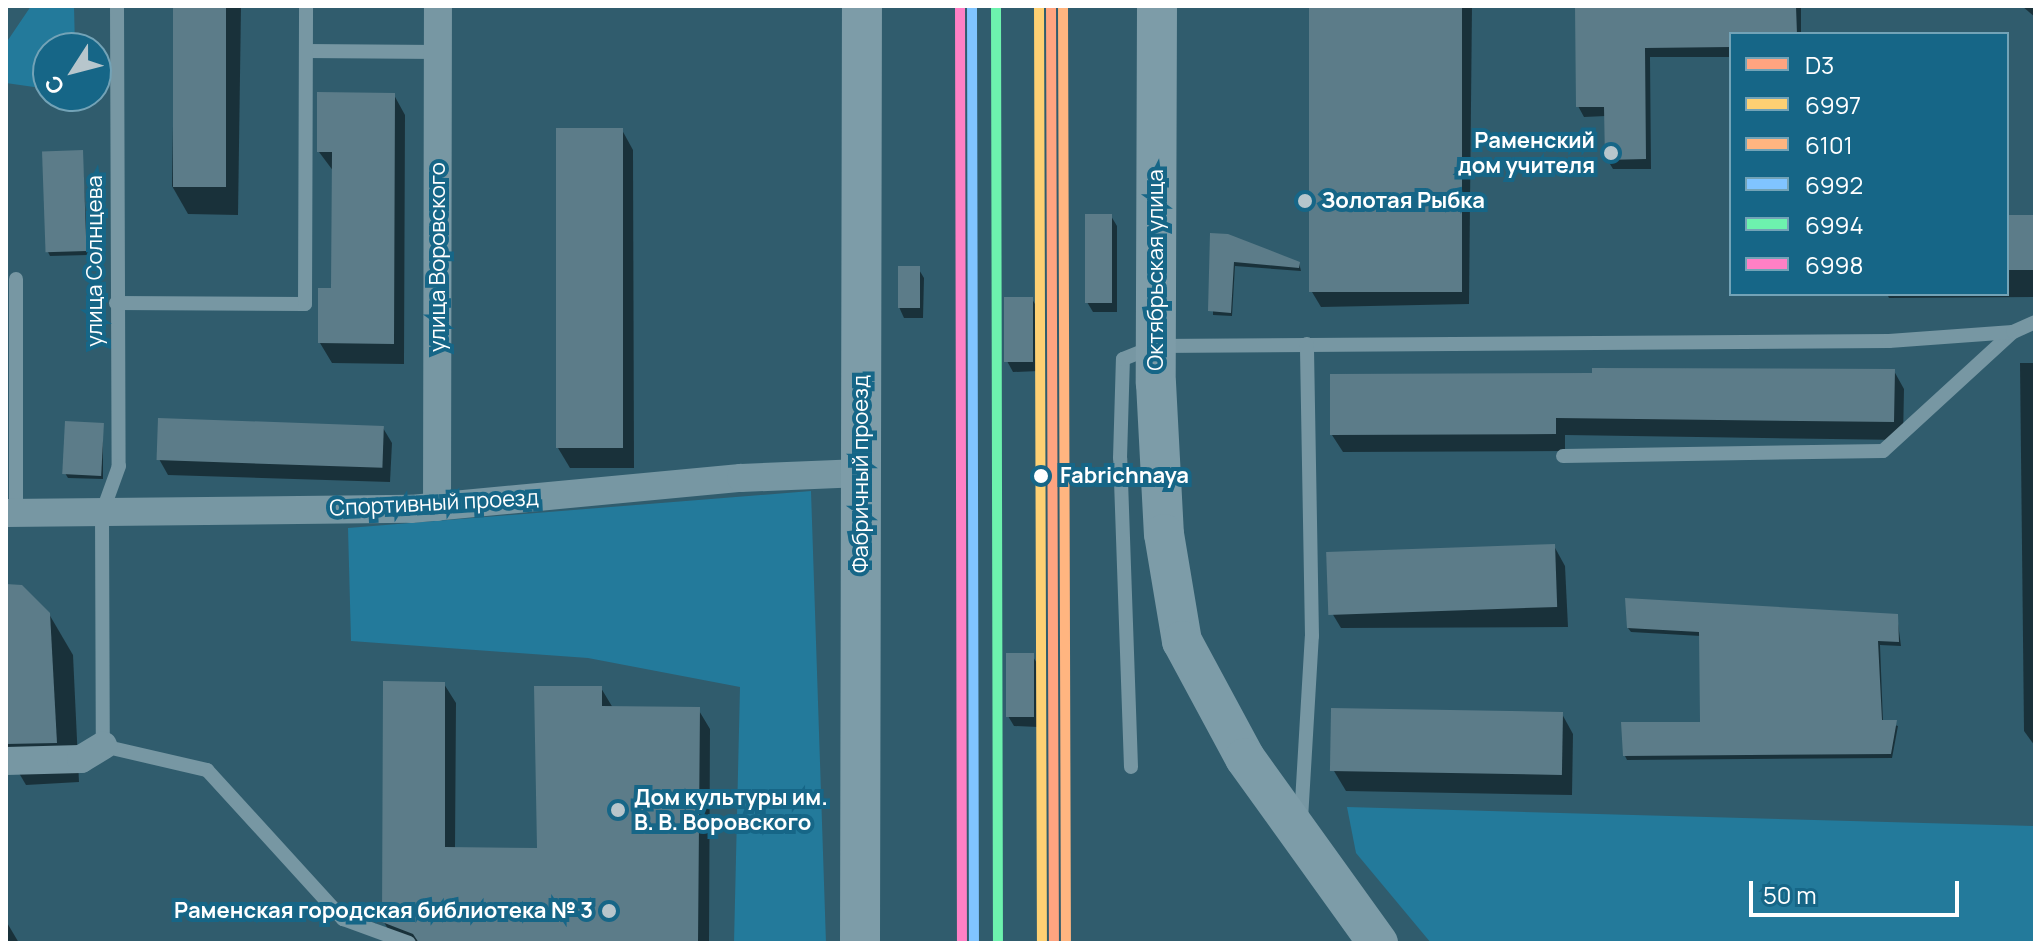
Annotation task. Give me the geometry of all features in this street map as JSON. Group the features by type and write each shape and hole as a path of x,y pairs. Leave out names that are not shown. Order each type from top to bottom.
{"street":[{"name":"улица Воровского","path":"437,507 438,6"},
{"name":"Фабричный проезд","path":"860,943 862,6"},
{"name":"Октябрьская улица","path":"1157,6 1156,346 1164,534 1182,641 1245,758 1378,943"},
{"name":"Спортивный проезд","path":"11,513 437,507 741,478 861,473"},
{"path":"6,761 81,759 103,746"}],"lane":[{"name":"улица Солнцева","path":"102,513 119,466 117,6"},
{"path":"116,303 305,304 306,6"},
{"path":"306,51 438,52"},
{"path":"11,513 16,279"},
{"path":"1563,456 1883,451 2013,332 2035,322"},
{"path":"1131,767 1120,398 1123,359 1156,346 1889,341 2013,332"},
{"path":"1301,839 1299,781 1312,636 1307,344"},
{"path":"102,513 103,746 207,770 343,919 409,943"}],"shaded area":[{"path":"31,6 74,6 75,32 32,32 32,87 6,83 6,43"},
{"path":"811,491 826,943 734,943 740,687 588,658 351,641 348,528"},
{"path":"1347,807 2035,826 2035,943 1431,943 1356,853"}],"building":[{"path":"173,6 226,6 226,187 173,187"},
{"path":"1309,6 1462,6 1462,292 1309,292"},
{"path":"1575,6 1796,6 1797,32 1729,32 1729,47 1645,48 1646,159 1605,160 1604,107 1576,107"},
{"path":"317,92 395,93 394,344 318,343 318,288 331,288 332,152 317,152"},
{"path":"556,128 623,128 623,448 556,448"},
{"path":"83,150 87,251 46,252 42,151"},
{"path":"1085,214 1112,214 1112,303 1085,303"},
{"path":"2009,215 2035,215 2035,270 2009,270"},
{"path":"1210,233 1228,234 1300,262 1299,268 1234,262 1231,313 1208,311"},
{"path":"898,266 920,266 920,308 898,308"},
{"path":"1004,297 1033,297 1033,362 1004,362"},
{"path":"1592,368 1895,369 1894,422 1556,418 1556,434 1330,435 1330,374 1592,373"},
{"path":"158,418 384,426 382,468 157,460"},
{"path":"65,421 104,423 101,476 62,474"},
{"path":"1555,544 1557,607 1328,615 1326,552"},
{"path":"6,584 22,585 50,613 57,743 6,744"},
{"path":"1625,598 1898,614 1899,642 1878,641 1882,720 1897,720 1891,754 1623,756 1621,722 1700,722 1699,632 1627,628"},
{"path":"1006,653 1034,653 1034,717 1006,717"},
{"name":"Дом культуры им. В. В. Воровского","path":"383,681 445,682 445,847 537,848 534,686 602,686 602,706 700,707 698,943 419,943 413,934 382,922"},
{"path":"1331,708 1563,712 1562,775 1330,771"}],"transit line":[{"name":"6998","path":"960,6 962,943"},
{"name":"6992","path":"972,6 974,943"},
{"name":"6994","path":"996,6 998,943"},
{"name":"6997","path":"1039,6 1042,943"},
{"name":"D3","path":"1051,6 1054,943"},
{"name":"6101","path":"1063,6 1066,943"}],"place":[{"name":"Раменский дом учителя","path":"1611,153"},
{"name":"Золотая Рыбка","path":"1305,201"},
{"name":"Fabrichnaya","path":"1041,476"},
{"name":"Дом культуры им. В. В. Воровского","path":"618,810"},
{"name":"Раменская городская библиотека № 3","path":"609,911"}]}
